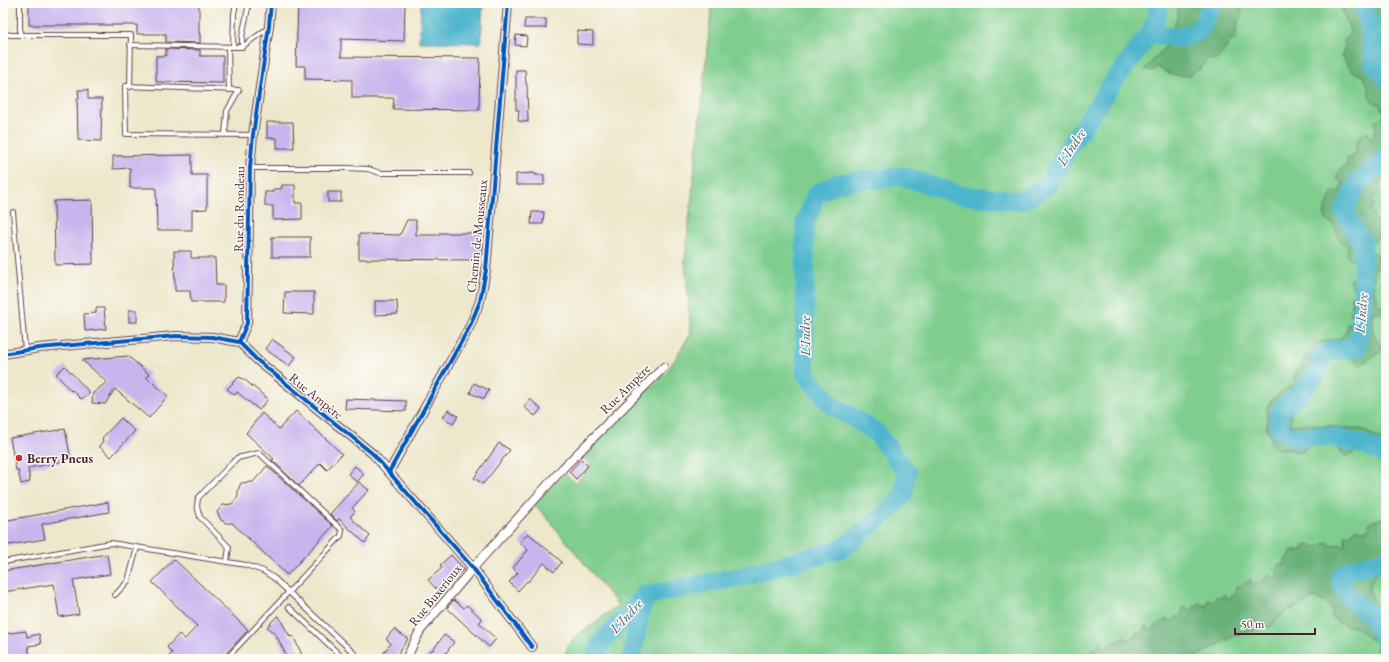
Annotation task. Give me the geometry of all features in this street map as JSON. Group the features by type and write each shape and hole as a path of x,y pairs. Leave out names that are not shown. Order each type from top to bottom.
{"street":[{"name":"Rue du Rondeau","path":"238,342 247,323 250,168 271,3"},
{"name":"Chemin de Mousseaux","path":"389,472 470,326 480,301 486,270 508,3"},
{"path":"3,354 39,348 176,336 212,337 238,342"},
{"name":"Rue Ampère","path":"238,342 257,360 373,454 472,568 532,647"},
{"name":"Rue Ampère","path":"472,568 563,468 664,367"},
{"name":"Rue Buxerioux","path":"406,659 420,631 472,568"}],"lane":[{"path":"20,3 20,35"},
{"path":"233,47 236,3"},
{"path":"242,47 242,37 249,3"},
{"path":"130,46 242,47 269,26"},
{"path":"3,33 10,35 131,35 130,86"},
{"path":"228,47 229,90"},
{"path":"225,134 227,111 239,90 125,86 126,134 253,135"},
{"path":"250,168 346,168 368,169 380,173 469,173"},
{"path":"13,212 25,351"},
{"path":"226,659 341,536 342,530 259,453 237,458 198,498 197,506 200,518 228,547 227,562"},
{"path":"3,562 111,544 246,565 263,571 274,578 360,659"},
{"path":"115,595 128,581 137,548"},
{"path":"289,607 344,659"}],"green space":[{"path":"712,3 1386,3 1386,659 565,659 568,647 574,638 618,605 534,504 564,473 576,483 591,465 580,455 667,372 691,333 685,261"},
{"path":"1179,3 1243,3 1240,12 1242,14 1236,30 1237,39 1231,40 1224,52 1215,61 1208,58 1200,70 1196,70 1189,76 1171,75 1158,67 1153,71 1145,69 1168,44 1177,17"},
{"path":"1344,3 1382,3 1383,10 1386,15 1386,112 1382,110 1380,105 1371,101 1368,90 1369,87 1364,80 1365,77 1352,71 1342,56 1345,44 1343,42 1351,32 1341,9"},
{"path":"1383,116 1386,119 1386,162 1380,184 1380,193 1371,200 1375,206 1369,211 1374,214 1373,218 1378,222 1379,236 1367,251 1376,253 1380,257 1373,283 1375,294 1378,299 1377,303 1381,306 1386,306 1386,317 1381,313 1372,313 1374,336 1382,347 1381,351 1360,366 1352,358 1331,355 1325,363 1312,391 1305,399 1291,410 1290,425 1304,424 1361,429 1386,442 1386,454 1368,448 1364,454 1357,450 1347,457 1328,442 1315,442 1308,446 1303,452 1298,453 1288,448 1277,449 1271,444 1271,437 1266,428 1268,422 1267,409 1269,404 1279,394 1295,383 1296,381 1293,379 1315,343 1341,338 1346,331 1348,323 1351,324 1354,319 1350,315 1351,310 1355,309 1351,307 1353,301 1350,299 1355,292 1350,280 1353,278 1357,282 1358,279 1353,275 1357,268 1354,262 1347,256 1348,246 1340,241 1334,225 1326,220 1324,213 1333,190 1339,192 1343,183 1337,179 1338,173 1347,163 1347,158 1352,159 1352,154 1357,152 1355,146 1357,140 1361,140 1360,136 1368,132 1369,137 1373,137 1376,129 1374,123"},
{"path":"1386,516 1386,567 1374,576 1369,590 1386,621 1386,652 1377,653 1377,646 1375,642 1357,627 1346,626 1337,621 1331,616 1332,613 1326,603 1314,598 1298,607 1288,610 1277,619 1272,626 1236,635 1192,659 1083,659 1091,656 1093,648 1096,649 1100,642 1102,646 1106,648 1110,644 1112,647 1113,642 1119,642 1123,636 1130,640 1136,632 1143,634 1145,626 1151,630 1160,622 1164,622 1165,619 1170,621 1175,619 1180,615 1183,607 1192,611 1194,606 1197,607 1199,602 1207,606 1209,599 1212,601 1217,596 1221,599 1221,596 1226,595 1227,599 1229,599 1238,585 1241,586 1251,579 1253,586 1258,582 1262,584 1268,575 1275,578 1278,576 1275,569 1279,564 1285,565 1285,560 1290,555 1291,551 1298,549 1301,552 1304,546 1310,545 1317,547 1327,542 1332,546 1338,544 1345,546 1345,535 1351,534 1355,528 1359,531 1367,530 1370,526 1369,523"}],"water":[{"path":"421,3 483,3 481,43 419,42"}],"building":[{"path":"29,3 199,3 200,43 166,42 166,34 137,34 137,25 29,25"},
{"path":"298,3 405,3 404,41 341,39 341,57 480,58 479,110 393,109 394,98 352,98 352,80 305,79 305,66 296,66"},
{"path":"525,19 546,19 546,28 524,28"},
{"path":"577,31 593,32 593,45 577,44"},
{"path":"516,35 527,36 526,46 515,45"},
{"path":"166,49 200,50 200,56 223,56 223,83 156,82 156,56 166,56"},
{"path":"516,70 525,70 528,122 518,121 519,110 516,110"},
{"path":"78,90 88,90 88,99 102,99 101,141 78,140"},
{"path":"267,122 293,122 294,148 277,148 277,138 267,138"},
{"path":"192,155 192,175 207,175 207,209 192,210 192,230 157,230 156,188 130,188 130,168 113,169 113,156"},
{"path":"535,173 535,175 544,175 544,185 516,185 516,174"},
{"path":"282,185 295,185 295,203 302,203 302,219 273,220 273,206 265,206 265,192 273,192 273,189 281,189"},
{"path":"328,192 341,192 341,202 328,202"},
{"path":"92,200 93,264 55,265 54,201"},
{"path":"532,212 544,212 543,224 531,224"},
{"path":"407,220 416,220 416,235 439,235 439,233 481,233 480,260 359,259 359,234 400,235"},
{"path":"272,237 310,237 310,257 272,257"},
{"path":"174,251 191,251 191,258 215,258 216,285 224,285 224,302 191,302 190,291 175,291"},
{"path":"285,292 314,292 314,314 284,313"},
{"path":"375,301 397,301 398,314 375,315"},
{"path":"96,308 104,308 106,329 85,331 84,314 96,313"},
{"path":"129,310 137,310 137,322 129,322"},
{"path":"272,339 296,357 289,366 265,349"},
{"path":"128,356 149,374 146,377 168,396 149,418 115,389 105,404 92,403 93,393 107,382 82,360"},
{"path":"65,366 90,393 81,399 72,390 71,391 56,374"},
{"path":"239,377 245,380 268,399 259,410 237,392 235,395 227,389"},
{"path":"474,383 489,390 484,399 470,393"},
{"path":"346,399 406,401 406,411 345,409"},
{"path":"530,399 541,409 535,416 524,407"},
{"path":"448,410 458,416 453,424 443,417"},
{"path":"296,411 342,454 327,470 320,463 299,486 272,460 274,459 246,433 262,413 279,429"},
{"path":"121,418 135,431 111,457 99,446 103,441 102,438"},
{"path":"65,429 71,460 28,468 30,482 21,484 18,470 16,470 10,438"},
{"path":"499,443 510,450 483,484 474,478"},
{"path":"581,459 588,466 576,479 569,472"},
{"path":"267,466 333,526 287,575 232,523 226,523 221,520 217,512 223,505 232,504 238,497 238,490 241,483 253,482"},
{"path":"355,466 364,474 357,482 348,474"},
{"path":"359,482 369,490 352,508 355,511 350,517 370,536 365,543 339,519 337,521 330,514"},
{"path":"108,502 109,512 42,524 45,539 3,546 3,521"},
{"path":"528,533 562,562 554,572 544,563 528,582 527,581 518,591 509,582 518,573 513,568 528,550 520,542"},
{"path":"107,554 110,574 73,580 79,614 59,617 54,584 3,592 3,571"},
{"path":"451,555 464,569 438,591 428,580 442,568 440,565"},
{"path":"174,559 248,630 221,659 166,659 172,653 167,647 179,634 185,639 197,626 152,582"},
{"path":"454,600 464,608 467,605 482,619 479,623 496,639 489,647 447,608"},
{"path":"278,615 290,637 293,636 304,659 288,659 276,635 267,627"},
{"path":"394,629 408,639 394,659 379,659 391,643 386,639"},
{"path":"26,631 27,637 39,634 41,644 28,646 30,659 3,659 3,634"},
{"path":"444,635 454,642 443,657 445,659 424,659 432,649 433,650"}],"waterway":[{"name":"L'Indre","path":"595,659 600,644 644,596 744,576 843,548 893,507 903,495 907,473 876,432 832,405 805,373 805,223 816,194 838,183 902,176 959,195 1022,201 1049,184 1067,150 1107,91 1150,33 1156,20 1159,3"},
{"name":"L'Indre","path":"1150,33 1178,38 1199,31 1213,3"},
{"name":"L'Indre","path":"1362,3 1369,23 1374,64 1386,77"},
{"name":"L'Indre","path":"1386,156 1375,169 1358,182 1344,211 1363,244 1363,301 1357,348 1334,350 1323,354 1317,372 1299,395 1282,409 1278,417 1280,430 1294,438 1308,436 1331,437 1365,445 1386,455"},
{"name":"L'Indre","path":"1386,560 1348,570 1340,577 1347,595 1373,618 1386,643"},
{"path":"631,659 644,596"}],"cycle path":[{"path":"239,342 247,323 250,168 271,3"},
{"path":"389,472 470,326 480,301 486,270 508,3"},
{"path":"3,354 39,348 176,336 212,337 239,342 257,360 373,454 473,568 532,647"}],"place":[{"name":"Berry Pneus","path":"19,458"}]}
